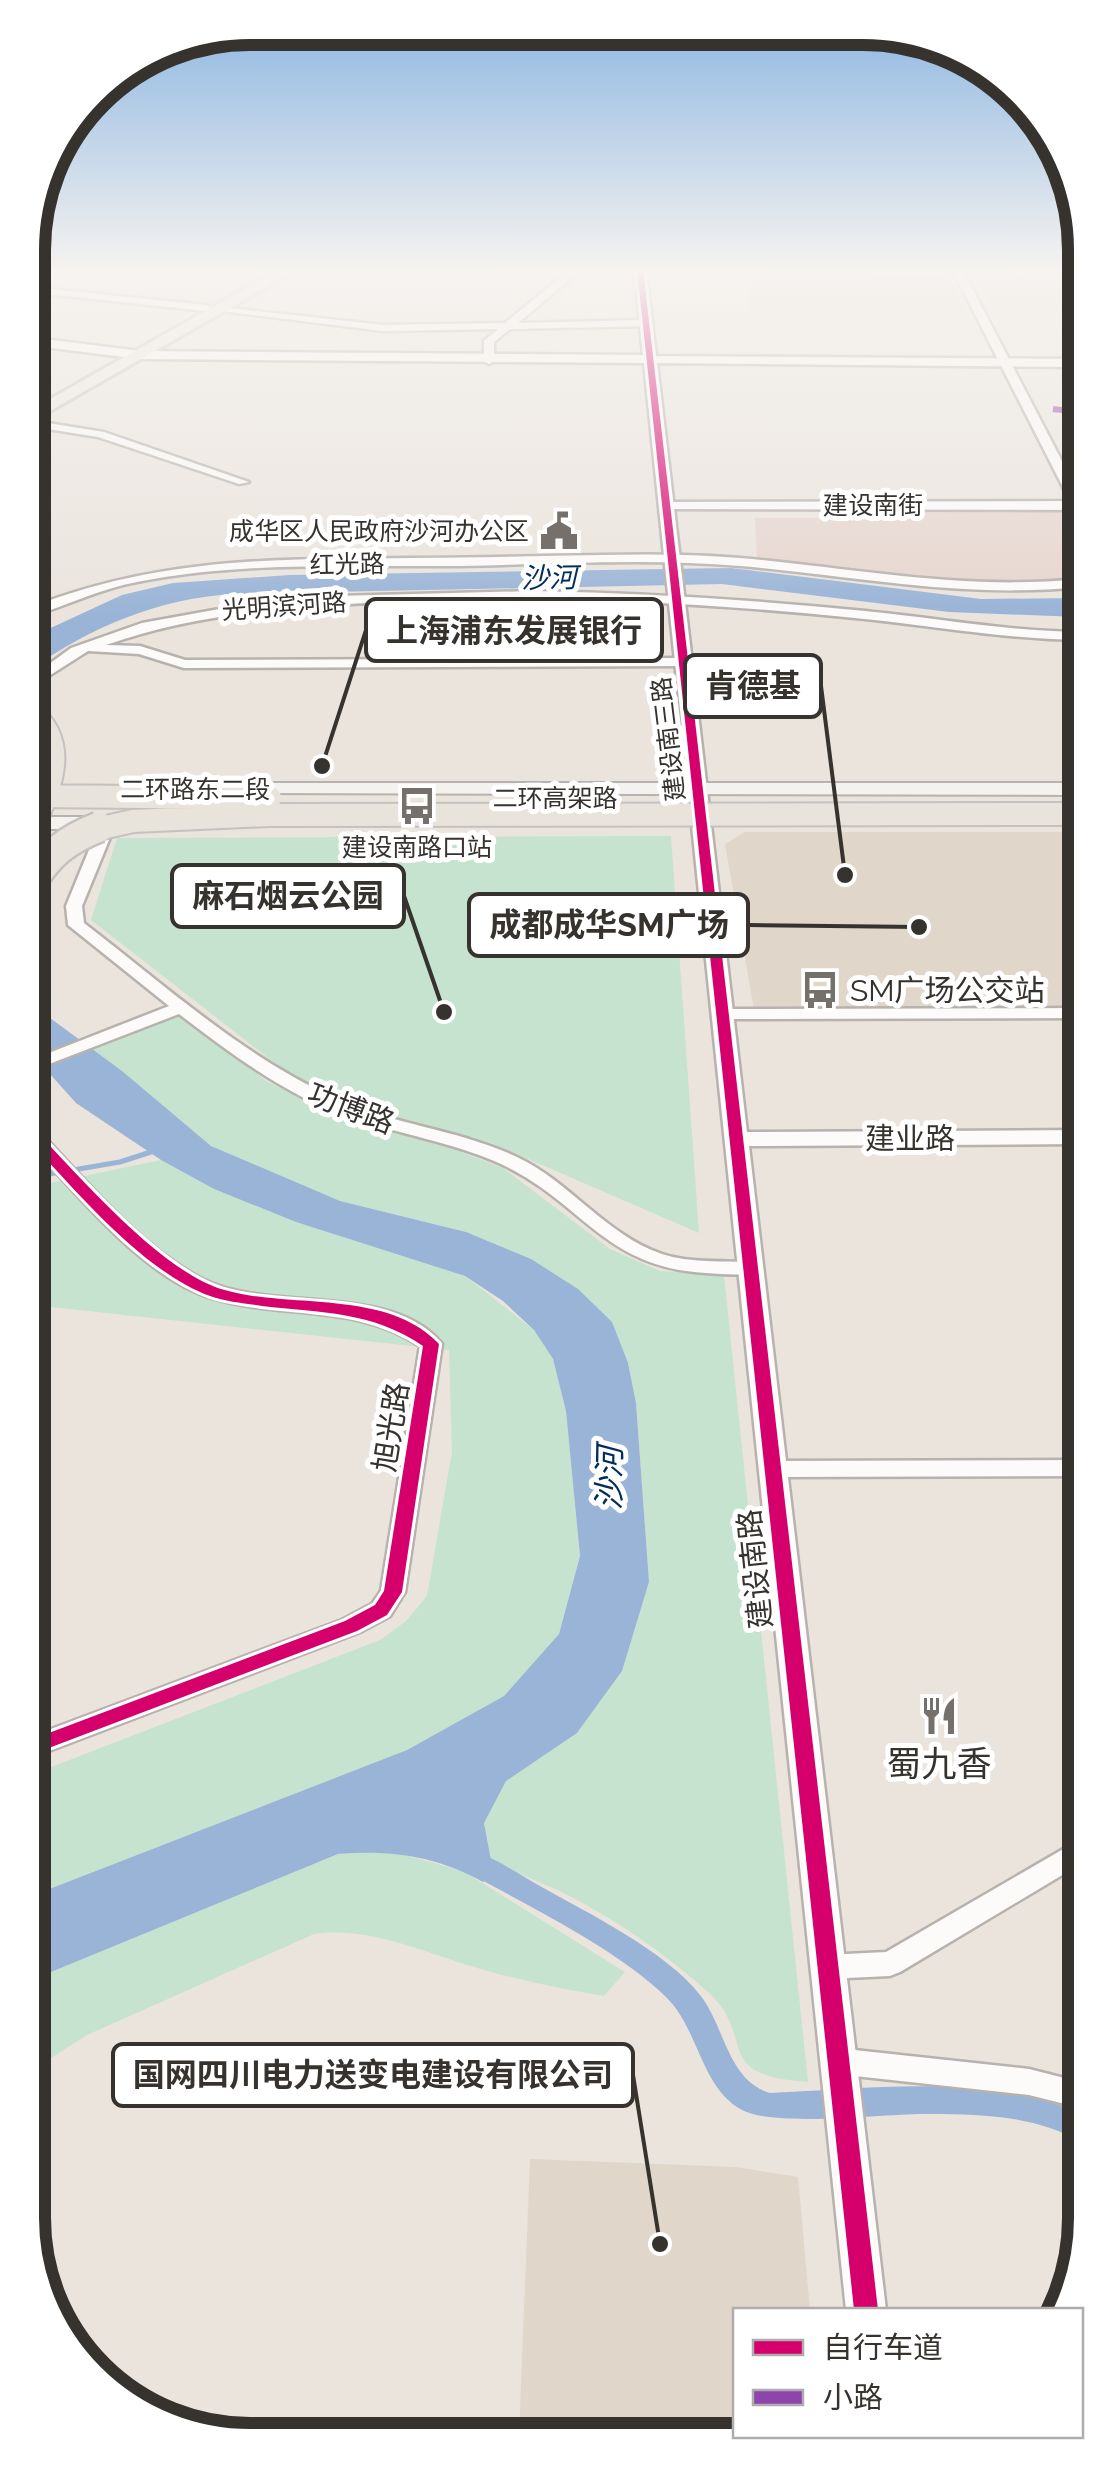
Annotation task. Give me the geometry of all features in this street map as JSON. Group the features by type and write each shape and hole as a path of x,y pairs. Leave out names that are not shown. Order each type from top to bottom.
{"highway":[{"path":"45,726 56,756 45,789"},
{"name":"二环高架路","path":"45,790 82,796 1068,798"},
{"name":"二环高架路","path":"45,815 1068,818"},
{"path":"45,855 86,831 121,822 269,816"}],"main road":[{"path":"45,398 73,384"},
{"path":"45,410 85,384"},
{"name":"二环路东二段","path":"45,788 1068,789"},
{"name":"二环路东二段","path":"45,823 1068,818"}],"street":[{"path":"653,384 676,595"},
{"path":"1014,384 1068,485"},
{"path":"45,423 100,434 242,482"},
{"name":"建设南街","path":"666,506 1068,505"},
{"name":"红光路","path":"45,605 75,591 179,569 672,560 1002,591 1068,584"},
{"name":"光明滨河路","path":"45,670 84,647 212,611 472,597 676,595 1068,635"},
{"name":"建设南三路","path":"676,595 704,822"},
{"path":"84,647 140,650 184,664 684,662"},
{"path":"45,733 52,756 45,768"},
{"name":"建设南路","path":"704,822 845,2152 866,2308"},
{"name":"功博路","path":"108,823 74,906 76,925 283,1080 358,1115 511,1161 548,1182 596,1224 640,1253 672,1262 752,1268"},
{"path":"45,1061 184,1006"},
{"path":"724,1014 1068,1013"},
{"name":"建业路","path":"739,1139 1068,1138"},
{"name":"旭光路","path":"45,1149 182,1279 217,1293 394,1320 431,1344 393,1592 381,1610 351,1626 45,1741"},
{"path":"772,1470 1068,1468"},
{"path":"825,1967 890,1964 1068,1858"},
{"path":"836,2067 1029,2082 1068,2092"}],"shaded area":[{"path":"1050,510 1067,514 1068,580 1017,589 757,561 755,518 827,518 825,511"},
{"path":"745,832 1068,832 1068,1007 754,1009 725,844"},
{"path":"530,2159 736,2167 798,2177 810,2308 733,2308 733,2423 519,2423"}],"green space":[{"path":"671,836 699,1233 491,1143 357,1109 294,1078 91,920 117,838"},
{"path":"176,1015 268,1082 338,1116 453,1149 503,1168 610,1249 660,1271 724,1275 808,2082 758,2072 746,2063 723,2009 674,1963 635,1935 575,1899 491,1860 484,1822 506,1781 577,1733 622,1671 649,1582 636,1403 628,1363 466,1232 340,1201 260,1170 211,1146 89,1050"},
{"path":"161,1160 214,1189 296,1222 465,1276 534,1330 553,1359 566,1411 580,1556 559,1634 504,1696 407,1750 45,1891 45,1769 380,1640 406,1621 427,1596 452,1452 449,1350 45,1306 45,1184"},
{"path":"387,1850 463,1871 625,1972 604,1996 507,1976 375,1937 314,1934 87,2035 45,2062 45,1974 338,1854"}],"water":[{"name":"沙河","path":"731,568 981,599 1068,598 1068,617 949,612 722,584 234,594 179,602 127,617 45,660 45,631 122,595 173,583 290,575"},
{"name":"沙河","path":"45,1014 122,1071 211,1146 340,1201 466,1232 531,1259 578,1289 612,1322 628,1363 636,1403 649,1582 622,1671 577,1733 506,1781 484,1823 491,1860 504,1868 483,1882 448,1866 412,1857 338,1854 45,1974 45,1891 407,1750 504,1696 559,1634 580,1556 566,1411 553,1359 534,1330 503,1301 465,1276 296,1222 214,1189 161,1160 76,1103 45,1069"}],"waterway":[{"path":"45,1175 120,1162 157,1150"},
{"path":"472,1861 621,1948 674,1986 699,2018 729,2080 753,2101 770,2106 976,2102 1017,2107 1068,2121"}],"marked path":[{"path":"1053,409 1068,411"}],"cycle path":[{"path":"653,384 866,2308"},
{"path":"45,1149 145,1248 195,1284 244,1298 329,1307 384,1318 431,1344 393,1592 381,1610 351,1626 45,1742"}],"place":[{"name":"成华区人民政府沙河办公区","path":"559,531"},
{"name":"上海浦东发展银行","path":"322,766"},
{"name":"建设南路口站","path":"417,806"},
{"name":"肯德基","path":"845,875"},
{"name":"成都成华SM广场","path":"919,927"},
{"name":"SM广场公交站","path":"820,990"},
{"name":"麻石烟云公园","path":"444,1012"},
{"name":"蜀九香","path":"939,1716"},
{"name":"国网四川电力送变电建设有限公司","path":"660,2244"}]}
